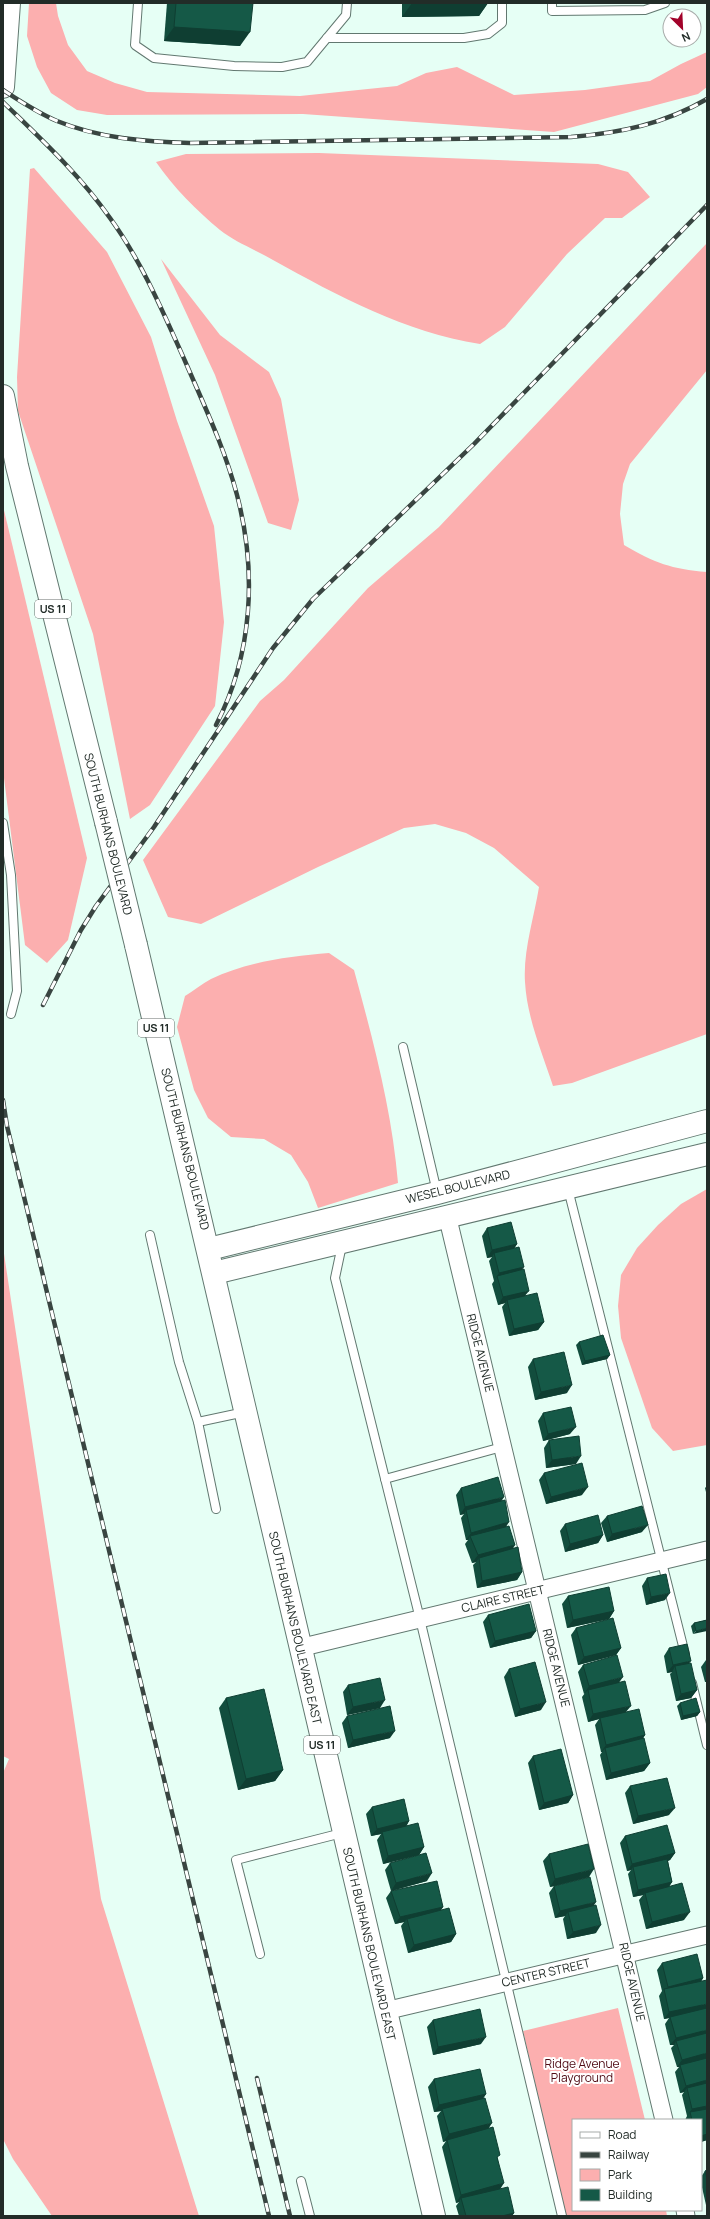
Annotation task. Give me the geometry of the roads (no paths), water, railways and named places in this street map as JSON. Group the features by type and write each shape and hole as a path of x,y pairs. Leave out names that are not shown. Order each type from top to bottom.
{"main road":[{"path":"3,86 9,3"},
{"name":"SOUTH BURHANS BOULEVARD","path":"3,396 17,466 106,822 214,1273"},
{"name":"WESEL BOULEVARD","path":"209,1249 437,1193 707,1121"},
{"name":"WESEL BOULEVARD","path":"214,1273 343,1240 707,1154"},
{"name":"SOUTH BURHANS BOULEVARD EAST","path":"214,1273 343,1833 434,2216"}],"street":[{"name":"RIDGE AVENUE","path":"447,1215 626,1955 664,2119"},
{"name":"CLAIRE STREET","path":"300,1648 707,1550"},
{"name":"CENTER STREET","path":"386,2011 707,1935"}],"lane":[{"path":"138,3 135,45 154,58 234,66 282,67 307,62 346,15 347,3"},
{"path":"327,38 464,38 488,34 502,23 502,3"},
{"path":"552,3 552,11 645,10 665,3"},
{"path":"3,823 11,875 17,992 11,1014"},
{"path":"403,1047 437,1193"},
{"path":"567,1186 687,1661"},
{"path":"150,1235 179,1362 198,1422 216,1509"},
{"path":"343,1240 334,1278 420,1619 562,2216"},
{"path":"198,1422 246,1412"},
{"path":"385,1479 502,1447"},
{"path":"690,1676 707,1745"},
{"path":"260,1954 236,1860 343,1833"},
{"path":"301,2181 310,2216"}],"railway":[{"path":"3,90 29,107 50,118 73,127 122,138 156,142 190,143 571,137 607,133 641,126 674,115 707,99"},
{"path":"3,102 73,172 98,202 122,235 142,270 185,361 207,411 232,478 243,524 247,553 249,582 248,612 238,670 216,725"},
{"path":"43,1005 81,930 96,906 154,827 273,648 313,599 474,444 707,205"},
{"path":"3,1100 7,1126 269,2216"},
{"path":"257,2078 290,2216"}],"park label":[{"name":"Ridge Avenue Playground","path":"582,2071"}]}
